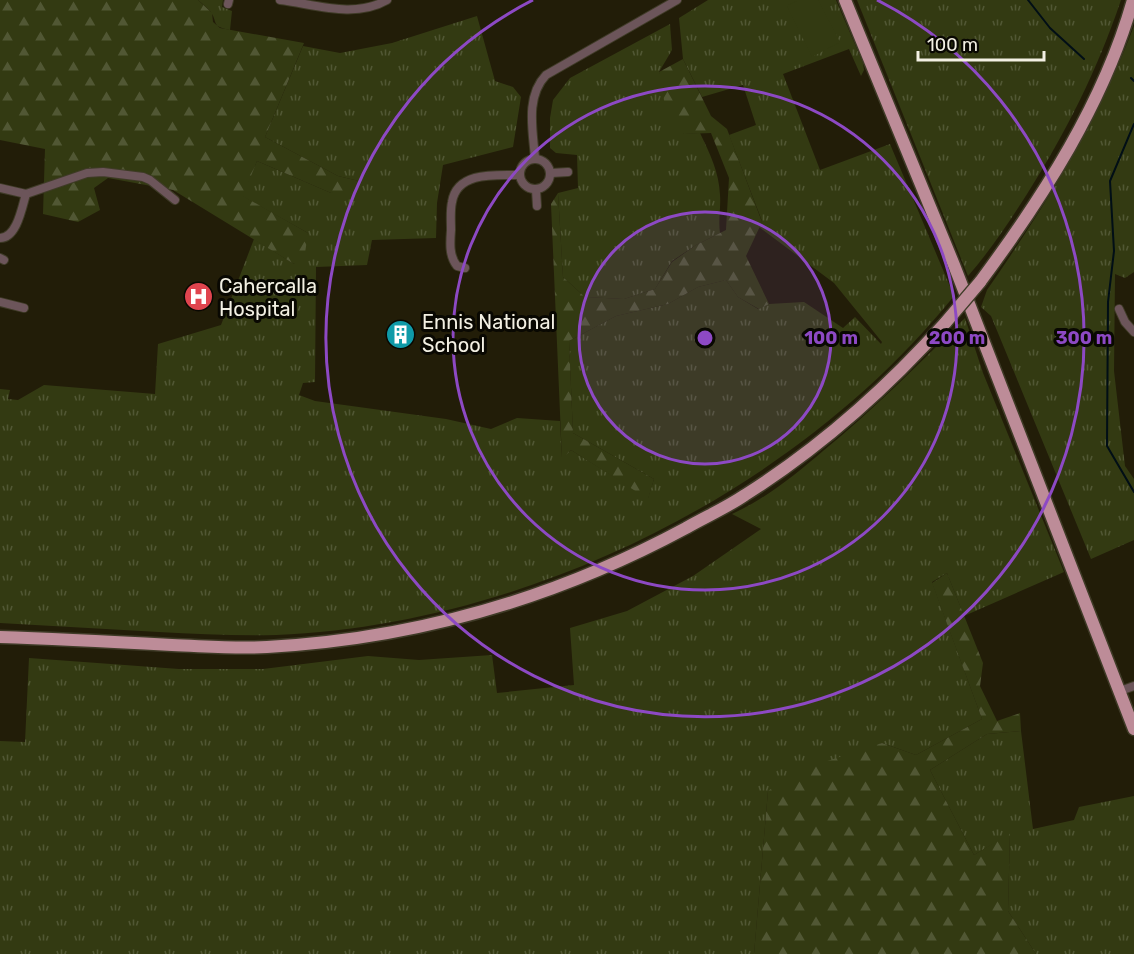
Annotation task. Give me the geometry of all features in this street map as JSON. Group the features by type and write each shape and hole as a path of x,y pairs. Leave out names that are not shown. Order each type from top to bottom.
{"main road":[{"path":"845,0 954,265 1134,729"},
{"path":"0,637 275,647 368,637 483,612 541,593 647,549 744,497 793,463 852,417 907,366 980,282 1026,216 1065,154 1101,85 1133,0"}],"street":[{"path":"279,0 300,1 341,10 381,4 387,0"},
{"path":"535,158 533,100 540,81 546,75 677,0"},
{"path":"535,158 547,164 551,173 547,185 536,190 524,185 520,175 524,163 535,158"},
{"path":"0,188 26,194 96,171 143,177 174,200"},
{"path":"551,173 568,172"},
{"path":"465,268 457,266 451,254 452,201 459,186 475,178 520,175"},
{"path":"536,190 537,206"},
{"path":"0,238 9,236 14,228 26,194"},
{"path":"0,302 24,308"},
{"path":"1119,309 1125,322 1134,332"},
{"path":"1120,691 1134,686"}],"green space":[{"path":"0,0 198,0 212,13 213,22 220,28 304,43 265,137 338,176 359,181 353,191 331,193 257,161 243,196 308,233 305,253 294,264 173,190 108,178 94,188 100,210 78,222 43,214 45,149 0,140"},
{"path":"198,0 223,0 222,7 232,11 230,30 217,25 210,11"},
{"path":"708,0 836,0 863,63 864,70 861,76 849,49 783,74 820,170 890,144 954,296 890,366 817,430 736,487 650,535 559,575 466,605 371,626 276,635 203,634 0,623 0,389 10,390 8,399 18,400 44,385 155,394 158,344 221,325 254,239 294,264 308,233 242,196 257,161 331,193 359,181 338,176 265,137 303,46 340,53 392,43 477,16 495,81 513,87 521,97 513,147 443,165 437,203 436,238 372,240 367,265 316,267 315,382 303,383 299,395 315,401 446,419 491,429 517,418 560,421 562,458 571,450 648,498 654,479 573,433 569,341 616,316 668,304 698,287 726,280 738,297 758,309 769,304 804,302 843,328 855,317 881,344 882,342 834,283 759,227 762,221 729,135 756,125 743,85 702,97 683,59 679,18"},
{"path":"798,0 818,0 840,42 812,57 787,6"},
{"path":"857,0 1121,0 1091,76 1055,147 1006,226 968,276"},
{"path":"670,24 672,50 659,72 684,134 700,133 713,163 719,187 720,233 672,261 655,289 624,299 585,297 563,277 558,193 578,188 577,155 556,153 550,148 550,118 553,100 570,78"},
{"path":"1134,26 1134,272 1125,278 1115,274 1114,371 1125,466 1134,479 1134,540 1091,559 991,316 981,307 987,290 1050,195 1087,130"},
{"path":"683,59 711,116 727,129 762,222 746,256 769,304 759,309 738,297 726,280 698,287 668,304 616,316 569,341 573,433 654,479 648,499 571,450 562,459 551,204 558,193 563,277 585,297 624,299 655,289 672,262 696,245 726,230 729,178 711,133 684,134 667,117 659,72"},
{"path":"965,318 983,373 1064,572 964,616 947,573 932,582 982,719 916,755 882,743 768,791 754,954 0,954 0,741 25,742 29,658 179,669 263,669 368,656 419,660 492,655 497,693 574,685 570,628 627,611 693,576 761,529 732,514 791,478 878,403"},
{"path":"947,573 983,663 980,686 997,721 1020,713 1021,731 987,734 930,770 974,855 1010,833 1008,911 1036,954 754,954 768,791 797,771 882,743 916,755 982,719 932,583"},
{"path":"1021,731 1033,829 1074,820 1079,807 1134,796 1134,954 1036,954 1008,911 1010,834 974,855 930,770 987,734"}],"waterway":[{"path":"1028,0 1050,28 1084,59"},
{"path":"1131,78 1134,81"},
{"path":"1134,124 1110,181 1114,251 1108,302 1107,446 1134,492"}],"place":[{"name":"Cahercalla Hospital","path":"198,297"},
{"name":"Ennis National School","path":"401,334"}]}
